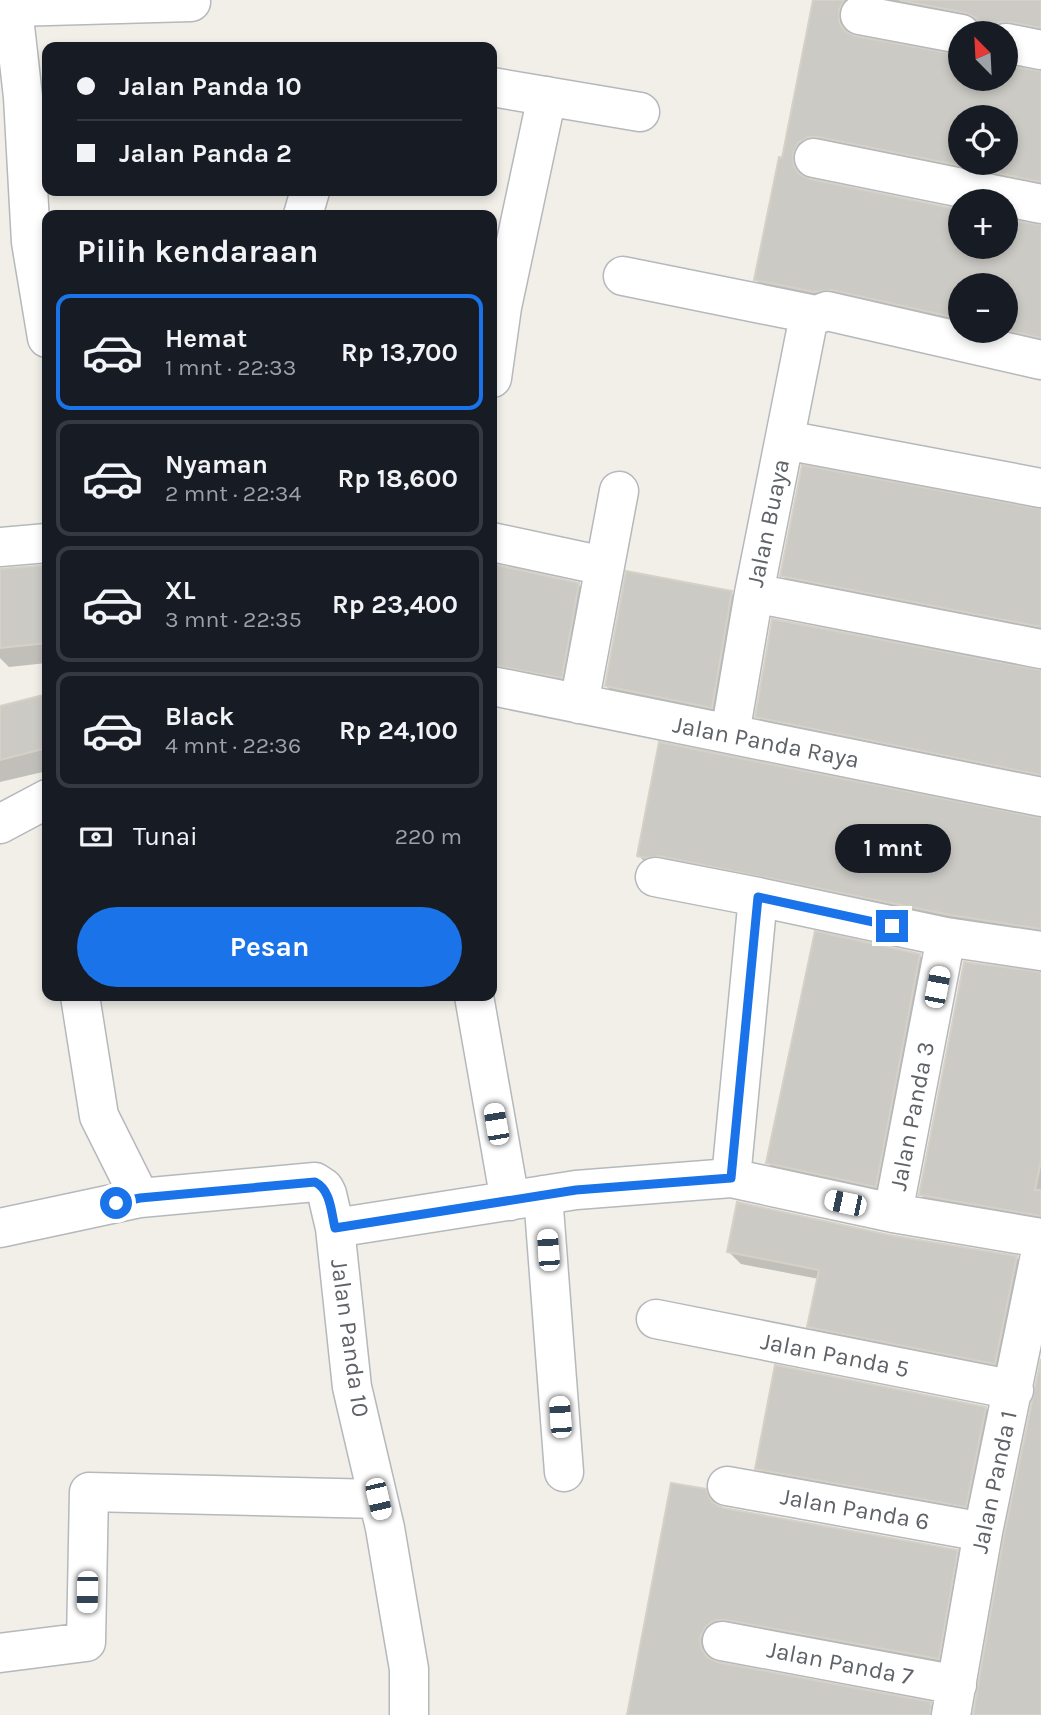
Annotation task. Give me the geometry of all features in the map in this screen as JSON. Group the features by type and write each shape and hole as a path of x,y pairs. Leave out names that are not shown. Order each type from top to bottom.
{"street":[{"path":"42,308 31,242 37,161 12,98 13,4 191,2"},
{"path":"860,15 948,32"},
{"path":"1018,45 1041,50"},
{"path":"497,88 640,111"},
{"path":"497,342 502,307 547,96"},
{"path":"497,212 535,152"},
{"path":"814,158 1041,204"},
{"path":"623,276 816,315 827,312 1041,360"},
{"name":"Jalan Buaya","path":"730,734 754,593 807,326 809,320 816,315"},
{"path":"785,440 1040,479"},
{"path":"579,704 619,491"},
{"path":"0,547 42,543"},
{"path":"497,543 604,566"},
{"path":"754,593 1041,649"},
{"name":"Jalan Panda Raya","path":"497,688 1041,797"},
{"path":"0,824 42,802"},
{"path":"655,877 946,937 1041,951"},
{"path":"731,1178 758,897"},
{"name":"Jalan Panda 3","path":"893,1213 946,937"},
{"path":"0,1228 140,1198 99,1116 81,1001"},
{"path":"475,1001 527,1198 564,1472"},
{"path":"335,1228 576,1190 731,1178 893,1213 1041,1238"},
{"name":"Jalan Panda 10","path":"140,1198 315,1182 324,1188 335,1228 352,1387 378,1499 409,1669 409,1715"},
{"name":"Jalan Panda 1","path":"954,1700 983,1532 1041,1250"},
{"name":"Jalan Panda 5","path":"656,1319 1014,1390"},
{"name":"Jalan Panda 6","path":"727,1486 983,1532"},
{"path":"0,1653 86,1642 89,1493 378,1499"},
{"name":"Jalan Panda 7","path":"722,1641 954,1700"}],"building":[{"path":"813,0 844,0 839,10 839,22 845,31 855,36 948,53 948,91 1018,91 1018,67 1041,71 1041,182 1006,175 1018,175 1018,105 948,105 948,163 818,137 808,137 798,143 793,154 794,166 799,174 810,179 948,207 948,259 1018,259 1018,221 1041,225 1041,338 1018,333 1018,273 948,273 948,316 832,290 814,292 754,280 779,157 782,158"},
{"path":"899,0 1041,0 1041,28 1018,24 1018,21 978,21 966,13"},
{"path":"802,465 1041,509 1041,627 780,576"},
{"path":"42,565 42,644 0,648 0,569"},
{"path":"497,565 579,583 562,678 497,666"},
{"path":"626,571 732,591 712,708 605,686"},
{"path":"772,619 1041,670 1041,775 755,717"},
{"path":"42,695 42,749 0,760 0,706"},
{"path":"659,742 1041,818 1041,929 950,915 659,856 637,856"},
{"path":"815,931 920,954 876,1187 766,1163"},
{"path":"964,962 1041,972 1041,1161 1035,1190 1041,1190 1041,1216 919,1195"},
{"path":"737,1202 889,1235 1017,1256 995,1364 807,1327 819,1270 727,1252"},
{"path":"1041,1359 1041,1715 973,1715 1004,1536"},
{"path":"775,1365 986,1407 966,1507 755,1469"},
{"path":"671,1483 706,1489 712,1502 723,1508 958,1550 939,1659 726,1620 715,1620 706,1626 700,1638 701,1648 707,1657 717,1662 931,1702 930,1715 627,1715"}],"route":[{"path":"116,1203 140,1198 315,1182 320,1184 327,1194 335,1228 576,1190 731,1178 758,897 892,926"}]}
